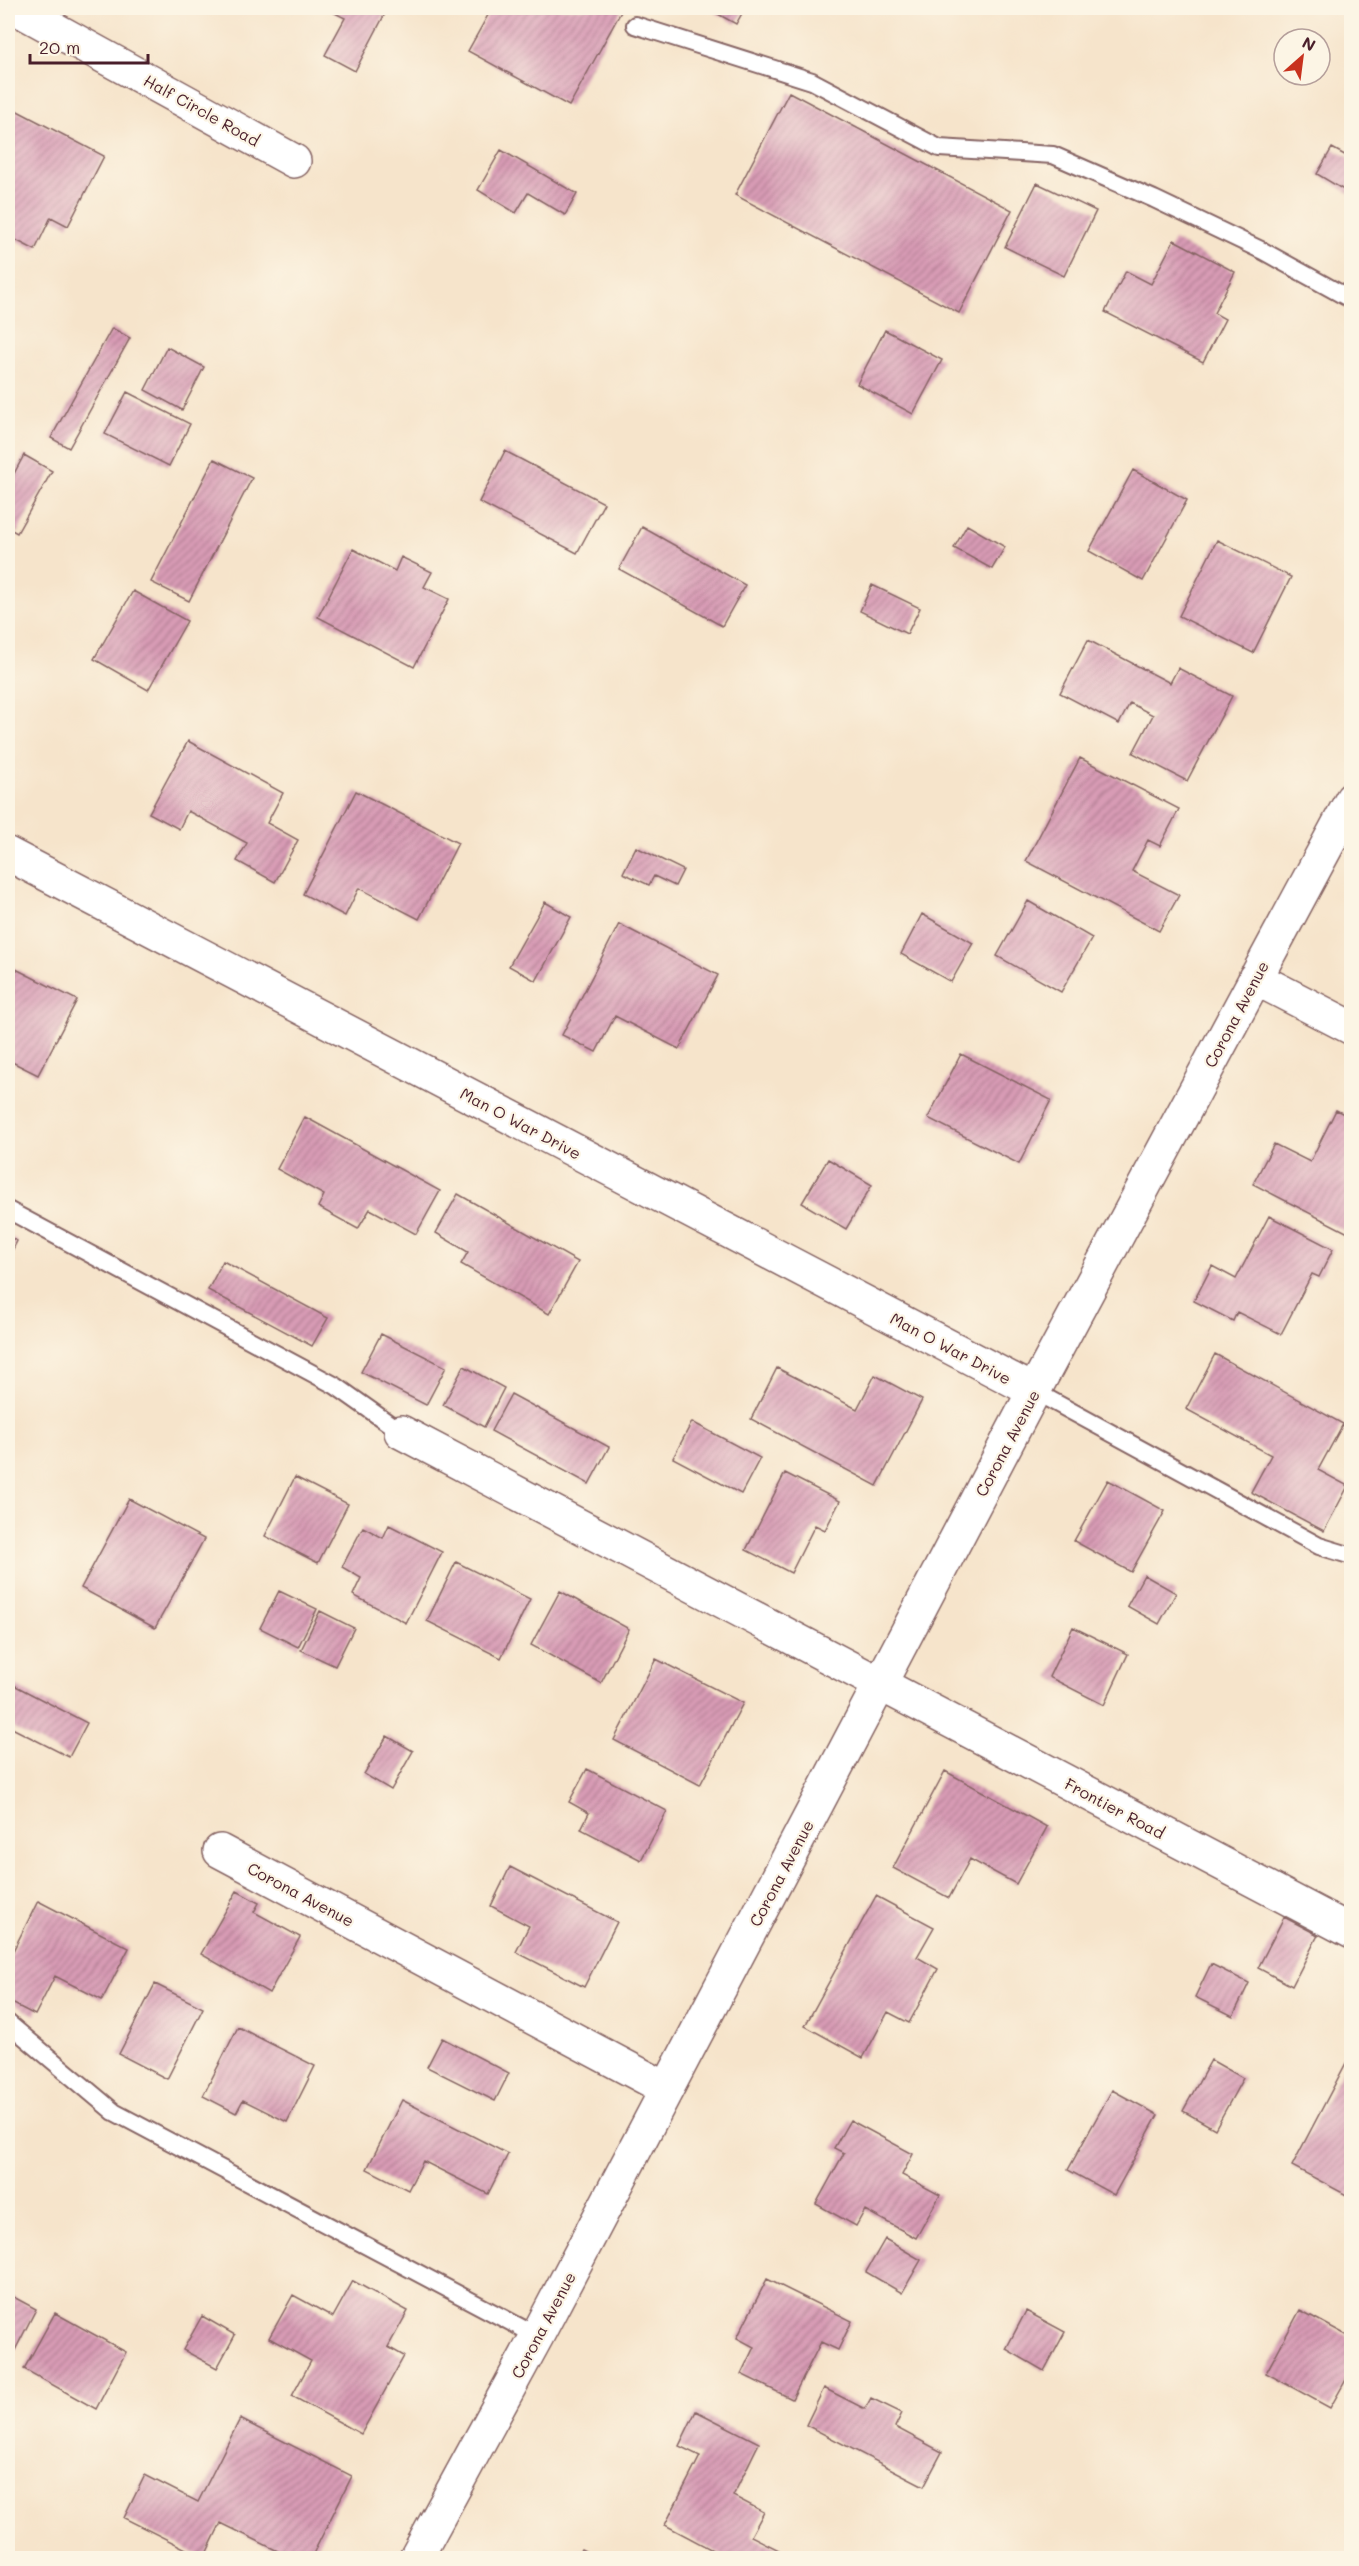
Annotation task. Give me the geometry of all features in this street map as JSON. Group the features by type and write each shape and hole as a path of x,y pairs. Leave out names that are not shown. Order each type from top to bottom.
{"street":[{"name":"Half Circle Road","path":"16,8 294,161"},
{"name":"Corona Avenue","path":"416,2559 537,2336 1034,1391 1352,799"},
{"name":"Man O War Drive","path":"8,854 1034,1391"},
{"path":"1255,978 1352,1028"},
{"name":"Frontier Road","path":"401,1432 1352,1932"},
{"name":"Corona Avenue","path":"220,1851 667,2090"}],"lane":[{"path":"634,25 812,81 939,148 1053,155 1253,247 1352,300"},
{"path":"8,1210 336,1386 401,1432"},
{"path":"1034,1391 1320,1546 1352,1556"},
{"path":"8,2023 114,2112 537,2336"},
{"path":"8,2035 33,2045"}],"building":[{"path":"325,8 388,8 355,71 325,55 345,18"},
{"path":"492,8 623,8 569,106 468,51"},
{"path":"707,8 745,8 736,24"},
{"path":"789,92 1012,210 959,313 735,195"},
{"path":"8,106 104,156 68,226 51,217 35,250 8,236"},
{"path":"1332,148 1352,159 1352,195 1317,174"},
{"path":"501,150 577,194 565,215 528,193 516,213 478,190"},
{"path":"1037,183 1096,211 1064,276 1005,247"},
{"path":"1174,240 1235,272 1214,313 1225,319 1203,362 1105,312 1126,271 1151,284"},
{"path":"112,328 130,338 69,448 51,438"},
{"path":"885,330 942,360 913,414 857,384"},
{"path":"167,347 204,367 182,410 145,390"},
{"path":"127,392 190,424 169,466 105,434"},
{"path":"505,451 604,503 577,553 479,502"},
{"path":"24,455 52,471 17,533 8,528 8,485"},
{"path":"214,459 252,478 189,601 151,582"},
{"path":"1133,470 1187,500 1143,581 1089,551"},
{"path":"967,525 1005,547 992,569 954,548"},
{"path":"642,527 745,585 722,626 619,569"},
{"path":"1217,540 1291,577 1253,653 1179,616"},
{"path":"353,549 395,571 401,557 432,572 424,587 449,599 414,667 318,617"},
{"path":"872,585 920,608 907,634 860,611"},
{"path":"133,591 187,621 148,690 94,659"},
{"path":"1088,640 1170,683 1178,668 1232,696 1187,781 1133,753 1153,715 1130,703 1119,724 1060,693"},
{"path":"188,741 283,793 267,823 298,840 275,882 237,861 247,843 188,811 179,829 149,813"},
{"path":"1080,758 1179,809 1160,846 1148,840 1132,871 1179,895 1159,931 1026,861"},
{"path":"356,791 458,843 419,919 359,888 345,916 303,894"},
{"path":"636,847 683,870 675,886 654,876 649,885 623,873"},
{"path":"1028,901 1092,938 1061,992 997,956"},
{"path":"545,902 571,917 536,981 509,966"},
{"path":"922,914 973,943 951,982 901,954"},
{"path":"619,924 718,975 679,1049 615,1016 596,1052 562,1035"},
{"path":"8,965 77,1000 38,1075 8,1060 8,1050 12,1042 8,1039"},
{"path":"961,1054 1051,1100 1019,1164 928,1118"},
{"path":"1336,1110 1352,1118 1352,1235 1253,1184 1274,1144 1310,1162"},
{"path":"305,1117 440,1191 416,1234 370,1209 358,1229 318,1207 324,1195 277,1169"},
{"path":"828,1159 872,1185 846,1229 802,1203"},
{"path":"458,1194 578,1262 549,1314 461,1264 468,1252 436,1233"},
{"path":"1269,1216 1333,1249 1319,1277 1312,1274 1281,1334 1237,1312 1233,1321 1194,1301 1212,1266 1236,1279"},
{"path":"8,1236 17,1241 8,1259"},
{"path":"223,1261 328,1318 312,1346 208,1290"},
{"path":"381,1334 446,1367 426,1405 361,1372"},
{"path":"1215,1354 1343,1424 1318,1470 1348,1486 1324,1531 1251,1492 1271,1455 1186,1409"},
{"path":"464,1366 504,1388 484,1427 443,1405"},
{"path":"777,1368 857,1409 875,1375 922,1400 877,1486 751,1419"},
{"path":"511,1394 609,1447 589,1484 491,1431"},
{"path":"692,1422 760,1458 741,1494 673,1458"},
{"path":"785,1473 840,1501 825,1530 815,1525 791,1573 746,1550"},
{"path":"295,1477 348,1504 318,1563 265,1536"},
{"path":"1108,1480 1165,1511 1131,1572 1074,1541"},
{"path":"129,1499 204,1539 155,1628 81,1588"},
{"path":"389,1525 442,1552 406,1623 353,1595 361,1578 342,1567 363,1527 383,1538"},
{"path":"456,1562 530,1599 501,1658 427,1621"},
{"path":"1144,1575 1176,1593 1159,1624 1127,1606"},
{"path":"279,1591 317,1609 298,1647 260,1628"},
{"path":"560,1591 629,1629 601,1683 531,1645"},
{"path":"320,1611 354,1628 335,1666 301,1650"},
{"path":"1073,1627 1128,1654 1104,1705 1049,1677"},
{"path":"656,1659 743,1703 700,1785 614,1740"},
{"path":"8,1682 87,1723 69,1757 8,1726"},
{"path":"387,1736 413,1751 391,1790 364,1774"},
{"path":"587,1769 667,1811 641,1860 581,1829 589,1813 569,1802"},
{"path":"945,1771 1047,1827 1016,1884 970,1859 949,1898 893,1868"},
{"path":"510,1867 617,1922 584,1987 516,1952 529,1926 491,1906"},
{"path":"237,1891 259,1903 254,1912 300,1937 269,1993 201,1954"},
{"path":"876,1896 934,1927 917,1957 938,1969 909,2023 888,2012 863,2058 805,2026"},
{"path":"38,1901 129,1948 102,2000 55,1976 35,2015 8,2001 8,1961"},
{"path":"1284,1917 1318,1935 1292,1986 1258,1968"},
{"path":"1211,1964 1249,1983 1233,2016 1195,1997"},
{"path":"155,1984 203,2008 167,2079 119,2054"},
{"path":"238,2027 315,2066 287,2122 243,2100 236,2113 203,2096"},
{"path":"442,2038 509,2073 495,2101 427,2067"},
{"path":"1211,2060 1243,2078 1215,2129 1183,2111"},
{"path":"1346,2063 1352,2066 1352,2198 1292,2166"},
{"path":"1112,2090 1158,2115 1114,2195 1068,2170"},
{"path":"402,2100 508,2154 488,2194 423,2161 408,2190 367,2169"},
{"path":"850,2120 913,2154 902,2175 940,2195 916,2238 865,2210 856,2226 816,2204 844,2153 834,2148"},
{"path":"885,2239 921,2260 902,2293 866,2272"},
{"path":"767,2279 852,2321 838,2350 821,2342 792,2399 741,2374 754,2347 737,2338"},
{"path":"353,2281 408,2311 388,2347 404,2356 361,2434 292,2396 311,2361 269,2338 293,2295 333,2317"},
{"path":"8,2294 36,2309 10,2360 8,2359"},
{"path":"1300,2310 1352,2338 1352,2369 1330,2408 1266,2373"},
{"path":"1026,2311 1065,2332 1044,2371 1006,2349"},
{"path":"55,2313 126,2352 96,2409 24,2369"},
{"path":"202,2316 235,2335 217,2368 183,2350"},
{"path":"824,2388 865,2409 871,2398 902,2413 895,2427 942,2452 924,2486 806,2425"},
{"path":"696,2411 759,2443 733,2496 764,2512 751,2536 779,2550 775,2558 721,2558 722,2555 665,2525 700,2456 679,2446"},
{"path":"240,2419 352,2476 311,2558 292,2558 221,2523 204,2558 124,2518 145,2475 198,2502"},
{"path":"581,2549 599,2558 576,2558"}]}
